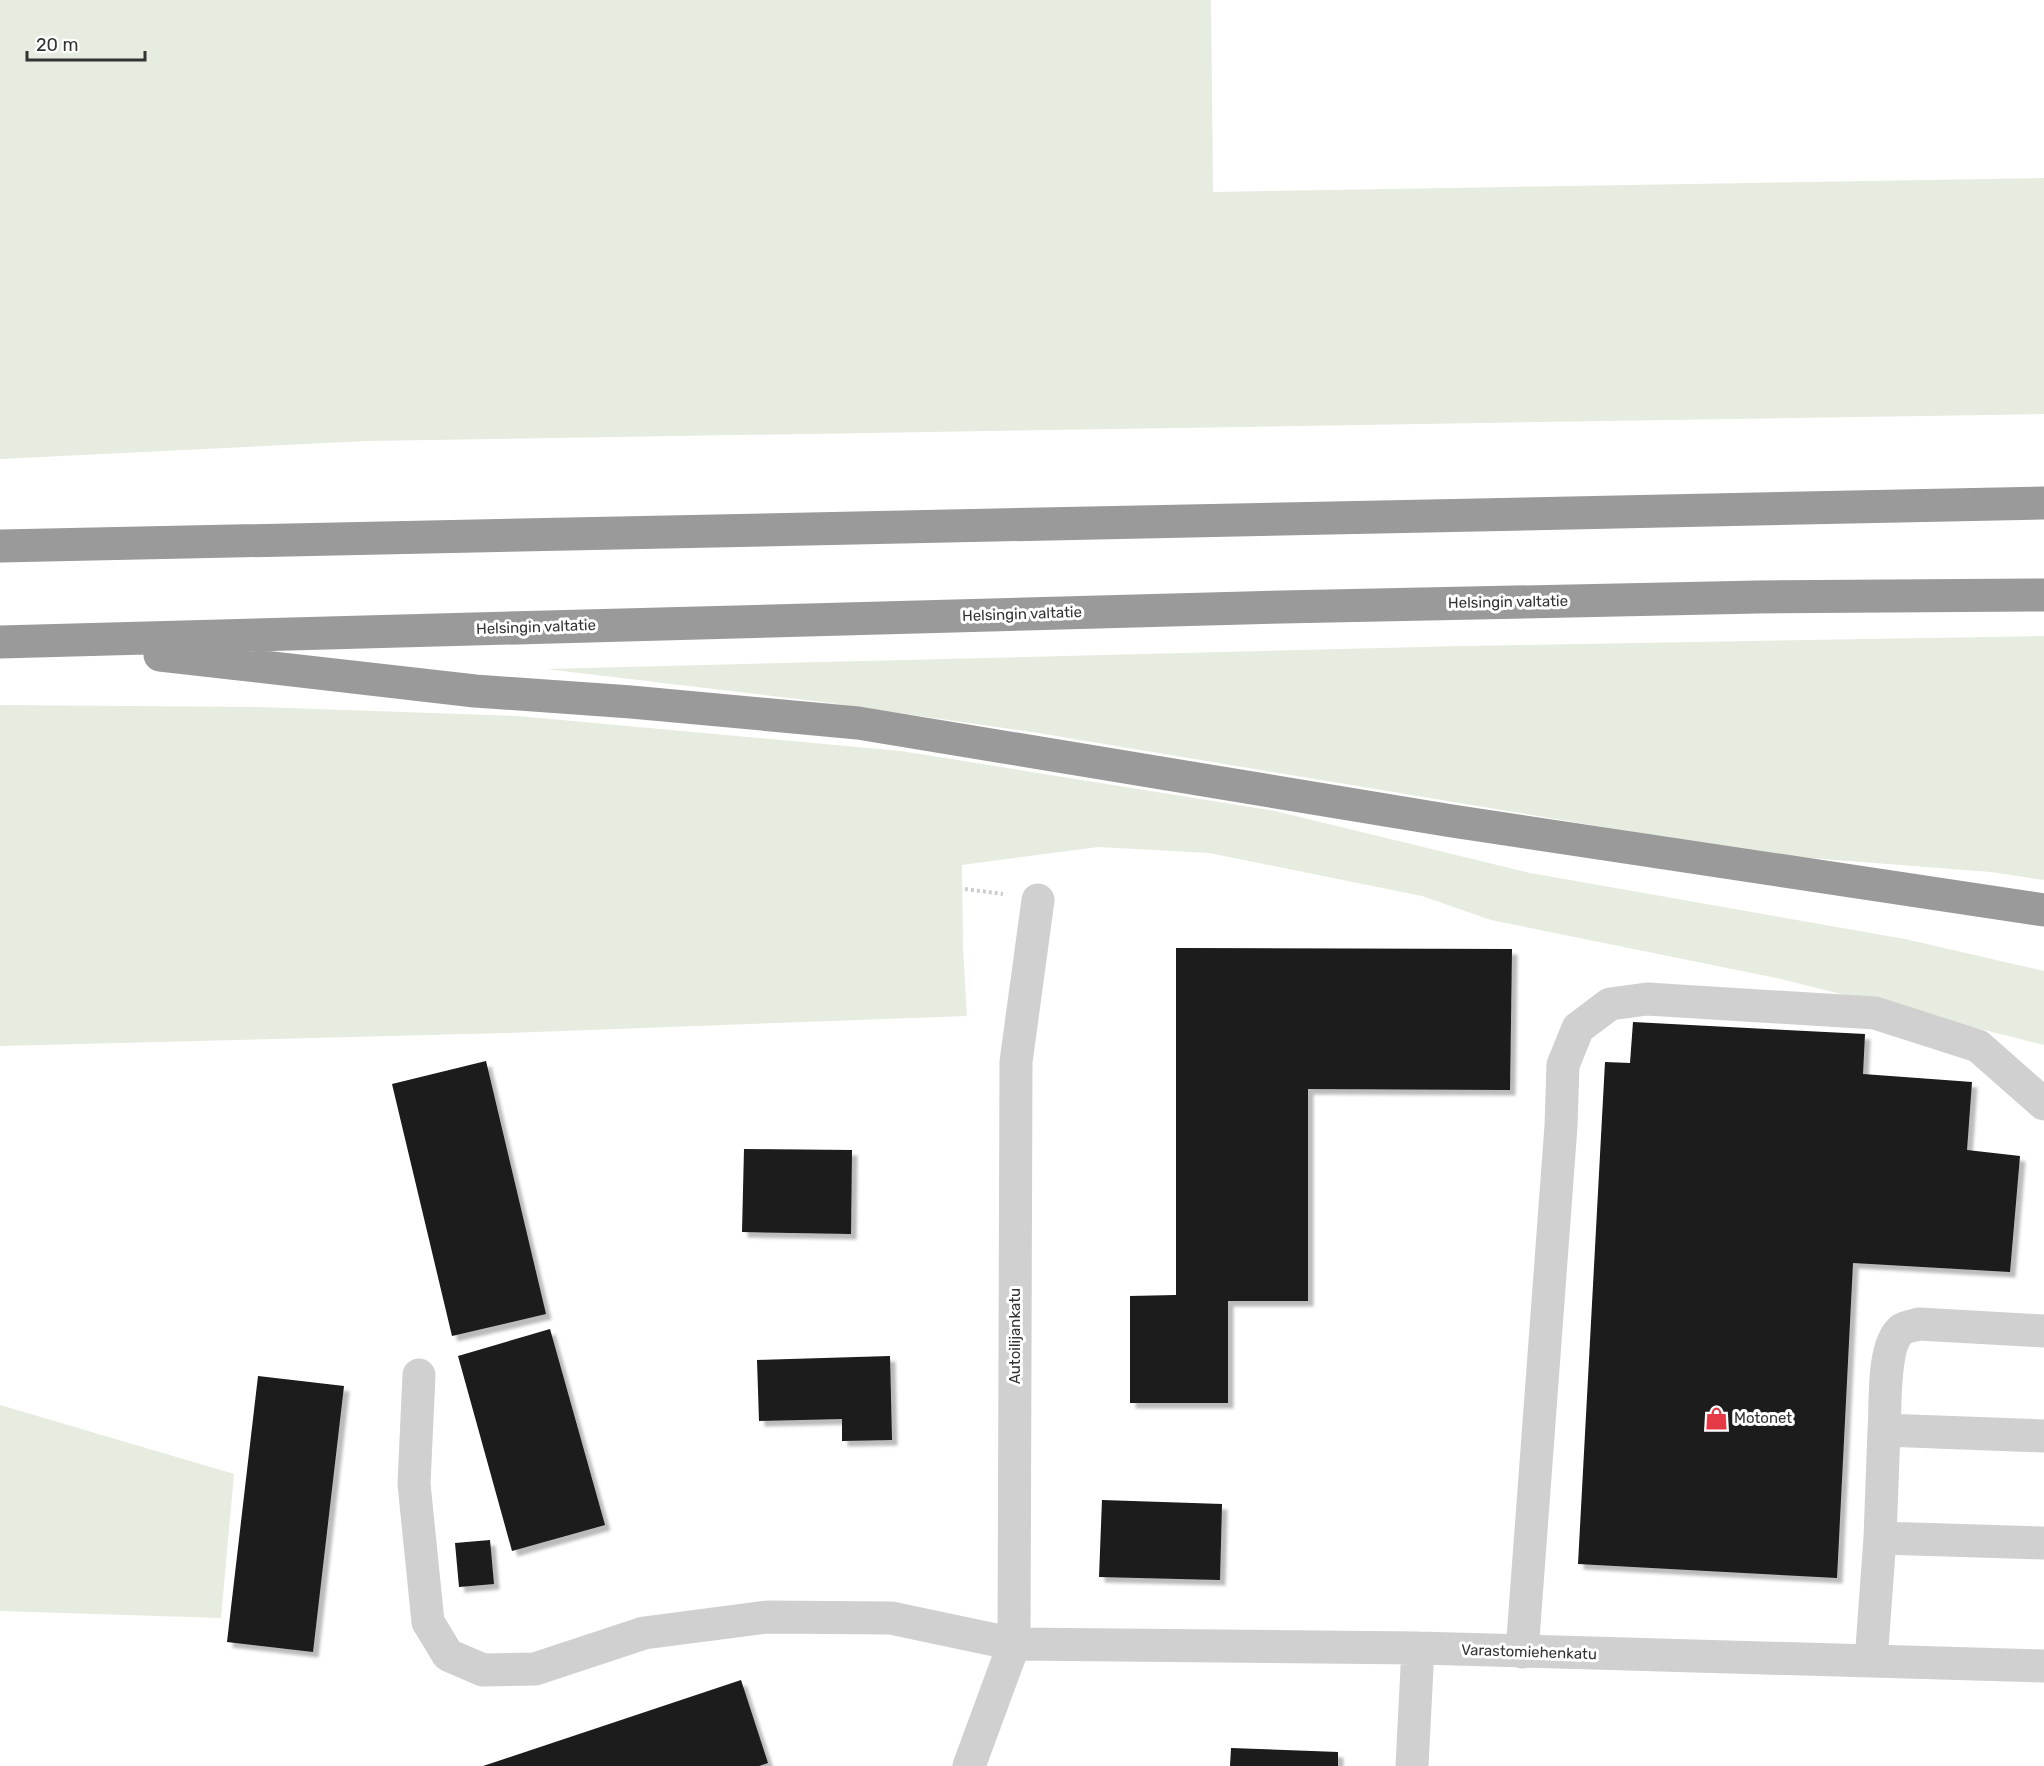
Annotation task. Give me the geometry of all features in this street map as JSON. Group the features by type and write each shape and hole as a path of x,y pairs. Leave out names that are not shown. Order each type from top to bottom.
{"highway":[{"path":"0,546 2044,503"},
{"name":"Helsingin valtatie","path":"0,642 1306,606 1758,597 2044,595"},
{"path":"42,641 475,691 631,702 858,723 1452,821 2044,910"}],"street":[{"name":"Autoilijankatu","path":"969,1766 1014,1644 1016,1062 1038,900"},
{"path":"1522,1652 1562,1126 1563,1065 1578,1028 1610,1004 1647,999 1875,1013 1978,1046 2044,1104"},
{"path":"1872,1661 1889,1351 1893,1339 1903,1328 1919,1324 2044,1331"},
{"name":"Varastomiehenkatu","path":"419,1375 414,1484 428,1622 448,1655 483,1670 535,1669 644,1633 767,1617 891,1618 1014,1644 1418,1648 2044,1666"},
{"path":"1884,1430 2044,1436"},
{"path":"1880,1538 2044,1544"},
{"path":"1413,1766 1418,1648"}],"shaded area":[{"path":"0,0 1211,0 1213,192 2044,178 2044,414 366,441 0,459"},
{"path":"2044,636 2044,880 1991,872 1772,855 1032,732 823,702 546,669 1463,646"},
{"path":"0,705 260,707 518,716 901,751 1275,811 1530,873 1905,939 2044,971 2044,1045 1781,979 1491,920 1422,896 1209,853 1098,847 962,865 967,1016 505,1033 0,1046"},
{"path":"0,1405 234,1474 221,1618 0,1611"}],"building":[{"path":"1176,948 1512,949 1510,1090 1308,1089 1308,1301 1228,1301 1228,1403 1130,1403 1130,1296 1176,1295"},
{"name":"Motonet","path":"1633,1022 1865,1034 1863,1074 1972,1082 1967,1150 2020,1156 2010,1272 1853,1263 1837,1578 1578,1564 1605,1062 1630,1063"},
{"path":"486,1061 546,1314 452,1336 392,1084"},
{"path":"744,1149 852,1150 851,1234 742,1232"},
{"path":"550,1329 605,1525 512,1551 458,1356"},
{"path":"890,1356 892,1440 842,1441 842,1419 759,1421 757,1360"},
{"path":"258,1376 344,1386 313,1652 227,1642"},
{"path":"1102,1500 1222,1504 1220,1580 1099,1577"},
{"path":"490,1540 494,1584 459,1587 455,1543"},
{"path":"741,1680 768,1763 759,1766 483,1766"},
{"path":"1231,1748 1338,1752 1338,1766 1230,1766"}],"place":[{"name":"Motonet","path":"1716,1418"}]}
